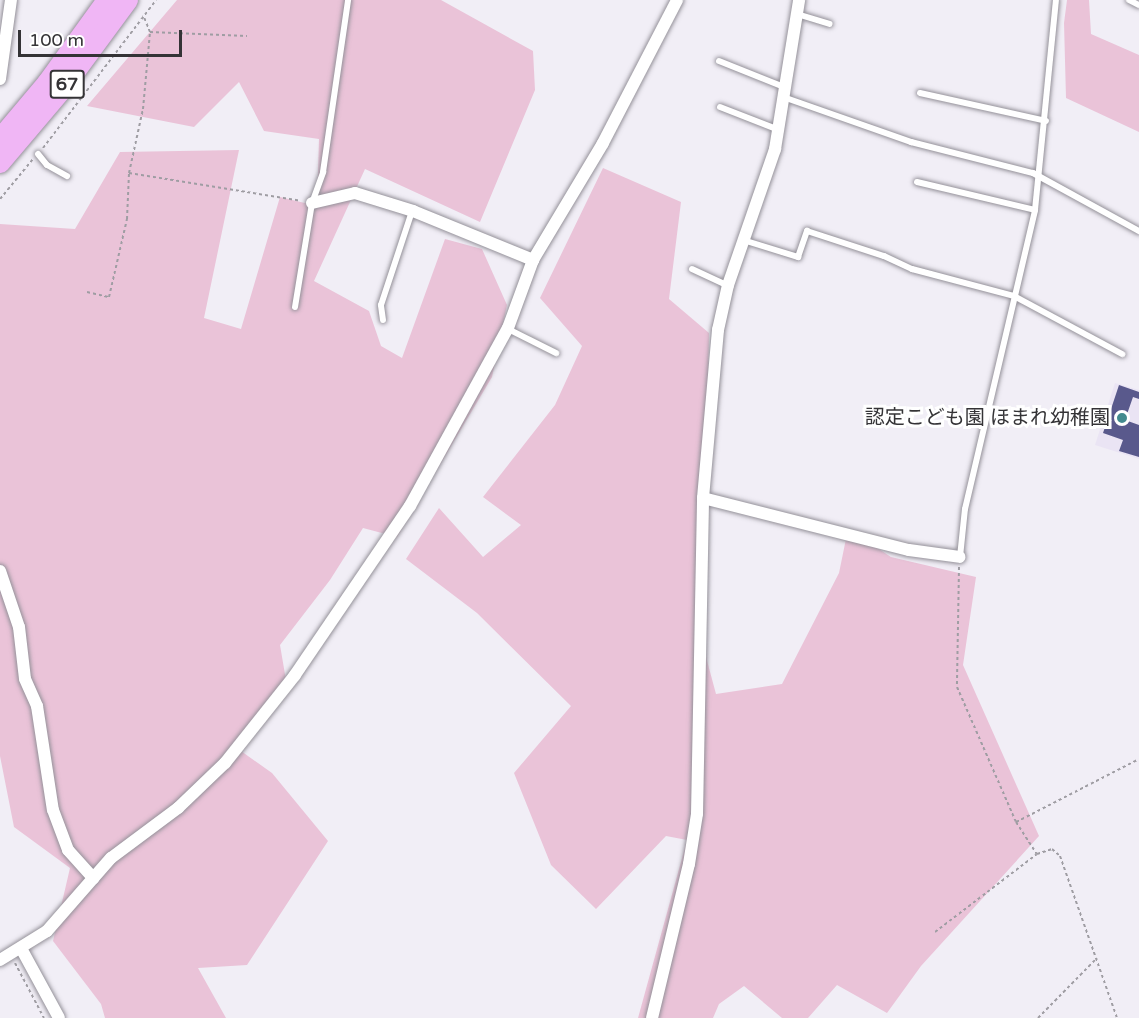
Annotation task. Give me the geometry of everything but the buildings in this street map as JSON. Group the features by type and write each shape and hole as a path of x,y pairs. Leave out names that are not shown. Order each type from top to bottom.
{"main road":[{"name":"67","path":"0,139 47,83 107,0"},
{"name":"67","path":"0,163 61,91 128,0"}],"street":[{"path":"0,79 11,0"},
{"path":"59,1018 11,955 47,931 111,858 178,808 225,763 295,675 410,506 508,328 533,260 603,143 677,0"},
{"path":"652,1018 697,814 703,498 718,330 728,285 743,240 752,222 780,130 799,0"},
{"path":"312,203 355,193 413,211 533,260"},
{"path":"703,498 909,550 960,557"},
{"path":"0,571 19,627 25,679 37,706 53,810 68,850 93,878"}],"lane":[{"path":"295,307 312,203 323,172 348,0"},
{"path":"960,557 965,509 1035,210 1046,121 1056,0"},
{"path":"1129,0 1139,5"},
{"path":"797,14 830,24"},
{"path":"719,61 787,93 911,142 1040,177 1139,231"},
{"path":"920,93 1046,121"},
{"path":"720,107 780,130"},
{"path":"38,154 47,165 67,177"},
{"path":"917,182 1035,210"},
{"path":"384,320 381,305 413,211"},
{"path":"743,240 798,257 807,231 884,256 912,269 1014,296 1122,354"},
{"path":"692,269 728,285"},
{"path":"508,328 556,353"}],"path":[{"path":"0,199 38,154 156,0"},
{"path":"87,292 109,297 127,219 129,173 143,109 150,32 143,15"},
{"path":"150,32 247,36"},
{"path":"129,173 312,203"},
{"path":"960,557 957,687 1016,822 1037,854"},
{"path":"1016,822 1139,759"},
{"path":"935,932 1037,854 1052,849 1060,856 1098,958 1117,1018"},
{"path":"11,955 44,1018"},
{"path":"1038,1018 1098,958"}],"shaded area":[{"path":"177,0 441,0 533,51 535,90 480,222 365,169 314,281 369,311 381,346 402,358 445,239 482,249 507,305 492,377 397,537 363,528 330,580 280,645 288,692 234,746 272,773 328,841 247,965 198,968 226,1018 105,1018 101,1004 53,941 70,868 14,827 0,756 0,224 75,229 120,152 239,150 204,318 241,329 280,197 317,206 319,139 264,131 239,82 194,127 87,106"},
{"path":"1067,0 1089,0 1091,34 1139,55 1139,132 1066,98 1064,23"},
{"path":"603,168 681,202 669,299 709,333 707,463 695,616 716,694 782,684 839,573 848,529 891,557 976,577 963,665 1039,836 921,966 887,1013 837,985 808,1018 782,1018 744,986 719,1004 713,1018 638,1018 687,840 666,836 596,909 551,865 514,773 571,706 477,613 406,559 439,508 483,557 521,525 483,497 555,405 582,346 540,298"},
{"name":"認定こども園 ほまれ幼稚園","path":"1115,383 1139,390 1139,459 1095,445"}],"place":[{"name":"認定こども園 ほまれ幼稚園","path":"1122,418"}]}
